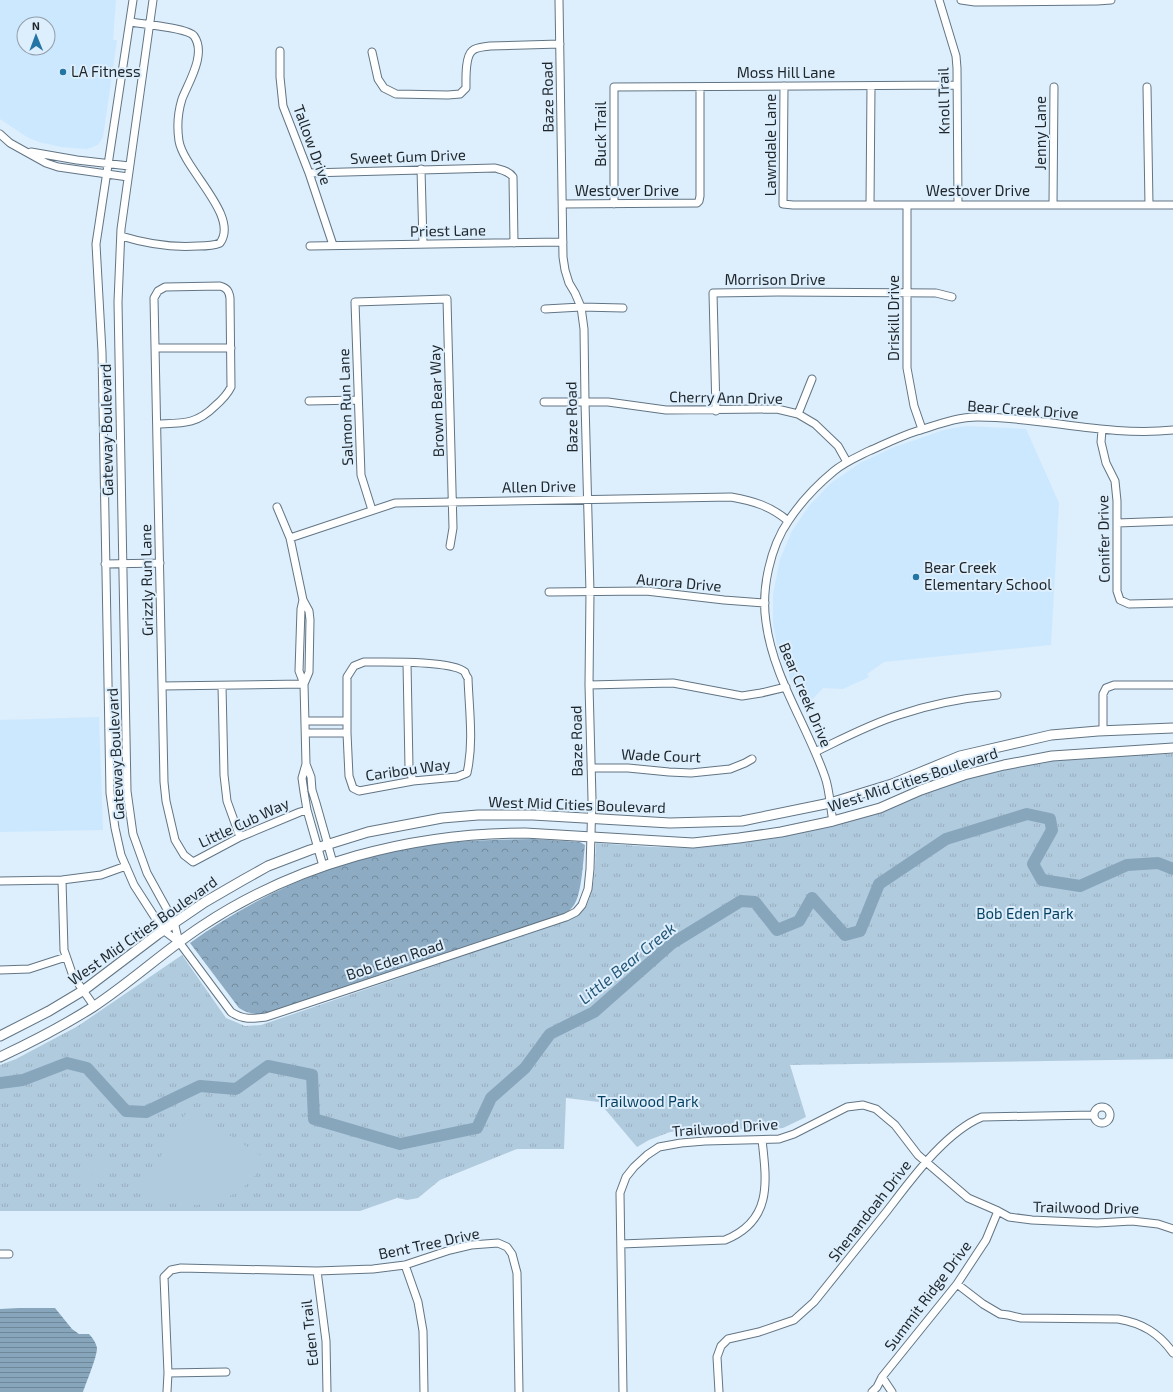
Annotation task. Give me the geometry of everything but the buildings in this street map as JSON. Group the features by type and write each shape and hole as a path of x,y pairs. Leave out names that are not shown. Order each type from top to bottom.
{"main road":[{"name":"West Mid Cities Boulevard","path":"3,1035 84,990 174,922 268,866 318,847 368,832 442,818 478,815 526,815 670,823 742,821 830,803 892,784 960,756 1051,735 1173,728"},
{"name":"West Mid Cities Boulevard","path":"0,1057 31,1043 94,1006 179,942 223,912 259,892 323,866 372,851 412,842 457,836 500,833 525,833 693,843 781,832 833,821 880,808 921,790 964,775 1004,765 1052,756 1173,748"}],"street":[{"name":"Gateway Boulevard","path":"133,0 96,244 102,352 110,794 115,828 121,854 134,885 163,930 179,942"},
{"name":"Gateway Boulevard","path":"153,0 129,166 121,236 118,302 128,790 133,834 147,873 174,922 179,942"},
{"name":"Baze Road","path":"559,0 562,204 565,270 581,307 584,329 590,592 590,838"},
{"name":"Knoll Trail","path":"939,0 956,56 958,205"},
{"path":"961,0 975,2 1111,0"},
{"path":"121,236 148,244 184,247 220,244 225,235 222,218 216,203 191,168 180,143 179,114 183,99 196,68 198,53 194,36 185,30 130,22"},
{"path":"372,52 378,79 384,88 396,94 448,95 460,94 466,88 468,57 472,51 480,47 560,44"},
{"name":"Tallow Drive","path":"280,51 280,77 283,106 309,173 333,246"},
{"name":"Moss Hill Lane","path":"614,87 957,85"},
{"name":"Lawndale Lane","path":"783,204 784,86"},
{"path":"870,205 871,86"},
{"name":"Buck Trail","path":"614,87 614,204"},
{"name":"Westover Drive","path":"562,204 697,203 700,196 700,87"},
{"name":"Jenny Lane","path":"1053,204 1054,87"},
{"path":"1147,87 1150,205"},
{"path":"0,134 10,143 46,163 58,167 128,177"},
{"path":"27,152 129,166"},
{"name":"Sweet Gum Drive","path":"309,173 495,168 510,173 513,177 514,243"},
{"path":"421,169 423,244"},
{"name":"Westover Drive","path":"783,204 1173,205"},
{"name":"Driskill Drive","path":"907,205 907,368 913,400 922,429"},
{"name":"Priest Lane","path":"310,246 563,242"},
{"name":"Grizzly Run Lane","path":"192,862 184,855 175,840 166,801 162,686 154,298 158,291 169,286 220,286 225,288 229,292 230,298 231,348"},
{"name":"Morrison Drive","path":"716,410 712,293 907,293"},
{"path":"907,293 936,293 952,297"},
{"name":"Brown Bear Way","path":"355,302 447,299 453,528 450,546"},
{"name":"Salmon Run Lane","path":"355,302 361,475 372,510"},
{"path":"545,309 581,307 623,308"},
{"path":"156,348 231,348 231,387 227,396 198,420 157,424"},
{"path":"798,414 812,379"},
{"path":"309,401 358,400"},
{"name":"Cherry Ann Drive","path":"544,402 608,402 666,410 777,409 798,414 815,424 838,446 847,462"},
{"name":"Bear Creek Drive","path":"833,821 826,779 774,658 765,621 765,589 769,565 788,521 803,502 834,471 847,462 896,439 922,429 956,419 978,417 1020,420 1102,430 1141,432 1173,430"},
{"name":"Conifer Drive","path":"1102,430 1101,442 1106,463 1115,481 1117,523 1117,592 1120,600 1129,604 1173,603"},
{"name":"Allen Drive","path":"290,538 395,503 731,497 752,501 767,506 779,513 788,521"},
{"path":"277,508 290,538 303,600 309,611 309,672 304,684"},
{"path":"1117,523 1173,522"},
{"path":"105,564 160,563"},
{"name":"Aurora Drive","path":"549,592 646,591 765,603"},
{"path":"303,600 300,614 299,671 304,684 306,764 302,778 307,810 323,866"},
{"path":"306,733 347,733 347,677 354,666 364,662 407,663 409,767 413,781"},
{"name":"Caribou Way","path":"347,733 349,776 353,788 360,790 413,781 457,777 467,773 470,761 468,678 461,670 441,664 407,663"},
{"path":"589,685 673,683 742,696 761,694 786,687"},
{"path":"162,686 304,684"},
{"path":"1103,731 1103,694 1106,688 1114,685 1173,685"},
{"path":"222,686 224,775 227,802 240,837"},
{"path":"815,752 854,733 898,715 939,703 971,697 997,695"},
{"path":"305,721 347,721"},
{"name":"Wade Court","path":"591,768 628,768 691,773 730,769 745,764 752,759"},
{"path":"306,764 311,777 312,790 333,863"},
{"name":"Little Cub Way","path":"192,862 240,837 307,810"},
{"name":"Bob Eden Road","path":"179,942 232,1012 238,1017 247,1019 266,1016 534,928 576,912 582,905 588,889 590,869 590,838"},
{"path":"0,881 62,880 101,875 126,866"},
{"path":"62,880 64,950 73,976 94,1006"},
{"path":"0,970 28,969 66,957"},
{"name":"Trailwood Drive","path":"623,1392 620,1193 626,1177 634,1167 647,1155 659,1147 705,1141 779,1139 794,1134 847,1107 863,1105 876,1109 895,1125 918,1155 968,1198 1008,1217 1032,1220 1097,1223 1132,1221 1158,1224 1173,1229"},
{"name":"Shenandoah Drive","path":"719,1392 717,1357 721,1346 728,1339 758,1332 794,1320 814,1302 925,1162 960,1129 972,1120 982,1117 1094,1115"},
{"path":"621,1244 725,1240 738,1235 747,1228 761,1206 765,1190 766,1175 762,1140"},
{"name":"Summit Ridge Drive","path":"872,1392 877,1387 882,1377 957,1284 986,1240 998,1211"},
{"name":"Bent Tree Drive","path":"168,1374 164,1277 171,1270 180,1268 317,1271 373,1269 404,1265 450,1250 498,1243 507,1247 512,1254 518,1273 519,1392"},
{"path":"0,1254 9,1254"},
{"path":"404,1265 418,1302 422,1330 424,1392"},
{"name":"Eden Trail","path":"317,1271 326,1341 327,1392"},
{"path":"957,1284 983,1304 1000,1314 1021,1318 1118,1318 1128,1320 1154,1332 1162,1339 1173,1353"},
{"path":"167,1392 168,1374 226,1372"},
{"path":"882,1377 892,1392"}],"shaded area":[{"path":"0,0 116,0 113,40 117,40 103,137 98,145 87,149 61,147 39,142 27,137 0,119"},
{"name":"Bear Creek Elementary School","path":"966,426 1026,429 1059,503 1051,645 884,662 867,674 869,677 843,689 823,688 804,708 778,651 773,623 773,594 780,559 792,531 809,506 831,483 860,463 892,448 944,430"},
{"path":"99,717 103,830 0,832 0,720"},
{"path":"55,1308 72,1329 79,1334 89,1334 92,1337 97,1346 97,1352 83,1392 0,1392 0,1309"}],"green space":[{"name":"Bob Eden Park","path":"1173,754 1173,1059 790,1065 806,1117 783,1128 687,1130 670,1132 649,1140 637,1147 599,1102 566,1098 564,1149 517,1149 440,1180 418,1198 407,1200 397,1198 360,1211 0,1211 0,1065 16,1059 78,1026 182,955 226,1018 245,1026 261,1025 557,924 580,913 589,900 592,891 595,870 596,843 694,848 782,837 833,825 965,778 1053,759 1100,755"},
{"path":"533,839 580,842 585,845 582,876 577,900 571,909 559,917 271,1012 255,1014 239,1008 190,943 241,910 268,896 295,883 352,862 381,854 441,843"},
{"path":"189,1108 267,1160 254,1177 241,1189 215,1202 195,1205 175,1204 162,1200 141,1190"},
{"path":"82,1156 93,1157 92,1180 81,1180"},
{"path":"97,1157 107,1157 107,1181 96,1180"}],"waterway":[{"name":"Little Bear Creek","path":"0,1083 23,1080 67,1063 87,1068 126,1111 146,1112 200,1086 236,1089 268,1066 312,1075 314,1119 400,1144 477,1128 491,1098 525,1068 550,1034 594,1012 671,944 741,901 755,902 777,930 799,921 812,898 845,935 860,931 879,884 946,839 1027,814 1050,819 1052,830 1033,864 1042,880 1080,886 1127,865 1158,863 1173,869"}],"place":[{"name":"LA Fitness","path":"63,72"},
{"name":"Bear Creek Elementary School","path":"916,577"}],"park label":[{"name":"Trailwood Park","path":"648,1102"}]}
